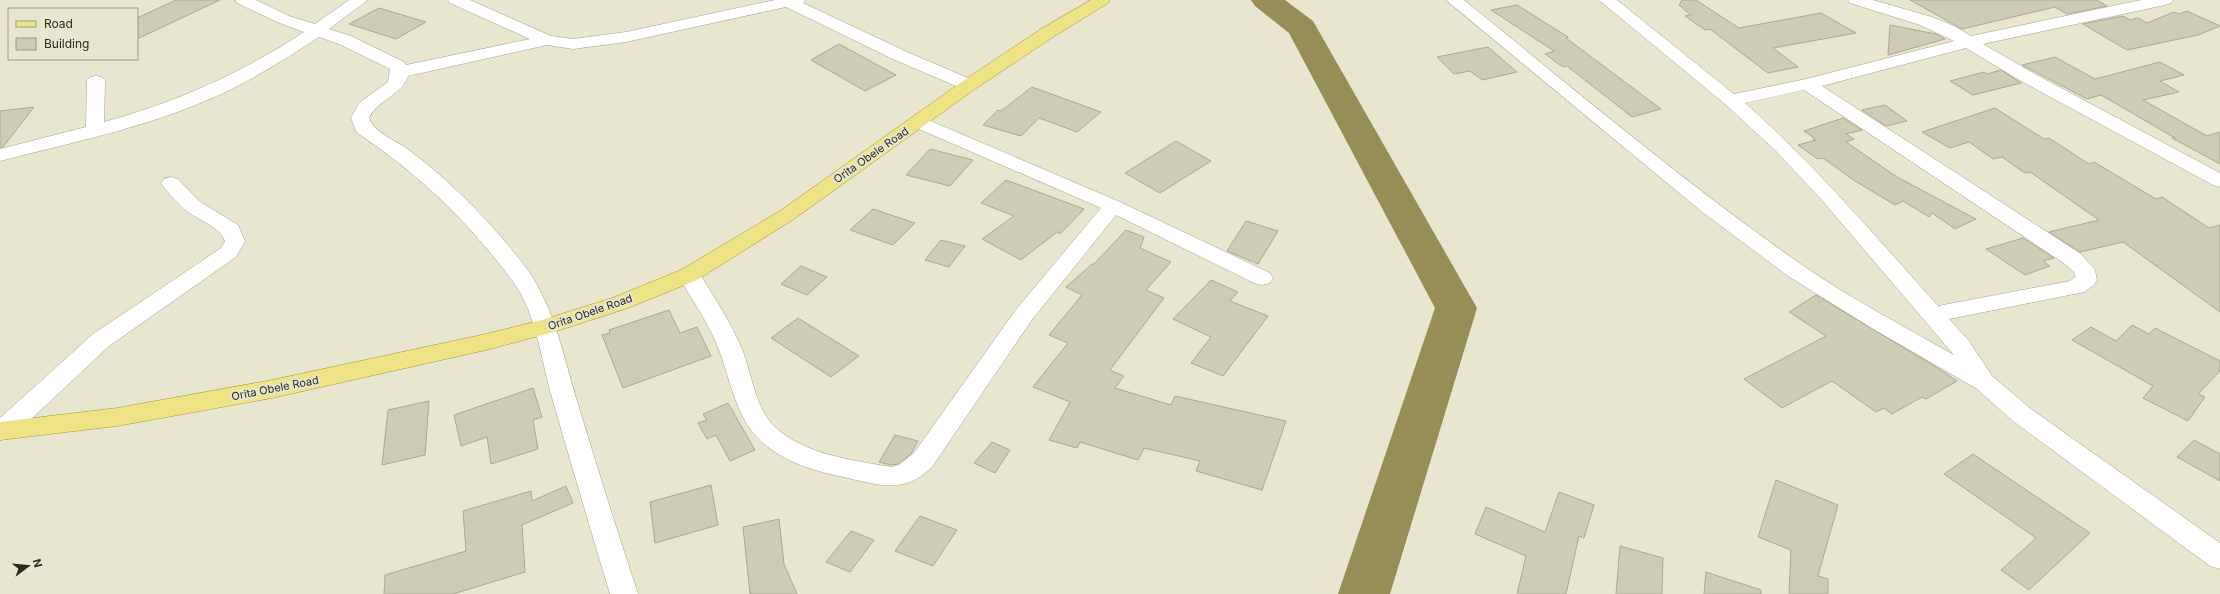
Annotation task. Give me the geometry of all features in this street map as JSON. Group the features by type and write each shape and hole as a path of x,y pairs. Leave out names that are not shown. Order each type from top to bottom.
{"main road":[{"name":"Orita Obele Road","path":"1,431 116,417 272,390 398,363 546,327 620,303 688,275 787,215 969,85 1047,33 1102,0"}],"street":[{"path":"244,0 283,19 367,50 398,66 400,72 396,84 365,107 360,118 364,129 399,152 443,189 474,220 519,274 534,297 546,327 556,371 624,594"},
{"path":"0,155 171,108 205,95 231,82 316,30 360,0"},
{"path":"456,0 546,40 573,44 589,43 789,1 901,56 969,85"},
{"path":"1454,0 1708,207 1790,267 1878,322 1985,383 2022,415 2220,558"},
{"path":"1607,0 1731,100 1783,147 1823,190 1961,347 1985,383"},
{"path":"1856,0 1926,21 1948,30 1967,42 2220,181"},
{"path":"1731,100 1807,84 1920,56 1967,42 2165,0"},
{"path":"400,72 546,40"},
{"path":"95,130 96,81"},
{"path":"1807,84 2073,259 2084,270 2086,280 2076,287 1932,315"},
{"path":"919,122 1113,206 1262,278"},
{"path":"1,431 101,340 229,252 235,241 231,230 192,205 171,183"},
{"path":"688,275 730,348 756,417 766,433 786,447 823,464 891,477 902,475 913,470 923,460 1023,316 1113,206"}],"building":[{"path":"176,0 220,0 138,39 138,18"},
{"path":"1682,0 1696,0 1739,28 1821,13 1856,33 1773,48 1798,67 1768,73 1710,29 1705,30 1685,16 1691,15 1679,5"},
{"path":"1910,0 2097,0 2107,6 2067,14 2055,7 1962,29"},
{"path":"1517,5 1568,37 1566,38 1661,109 1632,117 1567,66 1563,67 1545,54 1554,51 1491,10"},
{"path":"379,8 426,22 396,39 349,24"},
{"path":"2187,11 2220,26 2198,35 2127,50 2083,24 2123,16 2130,20 2138,18 2147,23 2174,12 2179,14"},
{"path":"1890,25 1936,34 1945,39 1888,55"},
{"path":"839,44 896,75 865,91 811,60"},
{"path":"1488,47 1517,72 1482,80 1470,71 1454,74 1437,57"},
{"path":"2055,57 2095,79 2160,62 2184,75 2160,81 2179,92 2143,100 2207,136 2220,132 2220,164 2172,138 2175,138 2101,95 2087,99 2022,65"},
{"path":"2001,70 2021,83 1973,95 1950,81 1984,72 1987,74"},
{"path":"1032,87 1101,112 1077,132 1039,118 1021,136 983,125 998,110 1001,111"},
{"path":"1885,105 1907,121 1886,126 1862,110"},
{"path":"34,107 3,147 0,147 0,111"},
{"path":"1995,108 2044,139 2049,138 2089,164 2094,162 2156,199 2162,197 2209,228 2220,225 2220,312 2123,242 2080,252 2049,232 2099,220 2030,172 2025,173 2002,157 1993,159 1969,142 1950,148 1922,132"},
{"path":"1843,118 1862,130 1846,134 1854,139 1846,142 1897,177 1976,219 1955,229 1932,213 1929,217 1903,201 1895,205 1855,181 1823,158 1818,159 1798,145 1814,141 1813,137 1804,131"},
{"path":"1176,141 1211,161 1160,193 1125,173"},
{"path":"930,149 973,160 950,186 906,175"},
{"path":"1006,180 1084,209 1060,234 1057,232 1021,260 982,239 1014,216 981,203"},
{"path":"873,209 915,223 893,245 850,230"},
{"path":"1246,221 1278,231 1258,264 1227,251"},
{"path":"1126,230 1144,237 1140,248 1171,262 1146,290 1164,298 1110,370 1124,376 1115,388 1171,405 1175,396 1286,421 1262,490 1196,471 1200,461 1144,448 1138,460 1080,442 1077,448 1049,440 1070,402 1033,387 1068,343 1049,335 1082,295 1066,287 1092,264 1094,264"},
{"path":"2023,238 2054,258 2043,261 2050,266 2025,275 1986,249"},
{"path":"941,240 965,246 949,267 925,260"},
{"path":"801,266 827,277 807,295 781,284"},
{"path":"1211,280 1238,292 1230,301 1268,316 1223,376 1191,363 1211,337 1173,319"},
{"path":"1816,295 1957,381 1926,399 1922,397 1892,414 1884,408 1876,412 1832,381 1782,408 1744,379 1826,336 1789,312"},
{"path":"669,310 680,333 697,327 711,356 623,388 602,335 610,333 609,330"},
{"path":"798,318 859,356 831,377 771,338"},
{"path":"2132,325 2149,334 2155,328 2220,361 2220,371 2198,394 2205,397 2188,421 2143,398 2153,386 2072,340 2091,327 2116,341"},
{"path":"533,388 542,417 533,420 538,449 491,464 487,437 461,446 454,415"},
{"path":"429,401 425,455 382,465 388,410"},
{"path":"728,403 755,450 730,461 716,435 707,439 698,423 707,420 703,414"},
{"path":"895,435 918,441 911,454 898,464 891,465 879,462"},
{"path":"2194,440 2220,454 2220,481 2177,457"},
{"path":"992,442 1010,450 995,473 974,463"},
{"path":"1973,454 2090,533 2029,590 2001,570 2036,538 1944,474"},
{"path":"1776,480 1838,505 1818,576 1828,579 1828,594 1789,594 1791,550 1758,537"},
{"path":"711,485 718,525 655,543 650,502"},
{"path":"566,486 573,503 522,525 525,572 453,594 384,594 385,575 466,551 463,511 531,491 532,501"},
{"path":"1559,492 1594,505 1584,538 1579,536 1566,594 1517,594 1526,556 1475,534 1486,507 1545,532"},
{"path":"920,516 957,530 933,566 895,551"},
{"path":"779,519 784,564 797,594 750,594 743,527"},
{"path":"851,531 874,540 850,572 826,562"},
{"path":"1620,546 1663,558 1662,594 1616,594"},
{"path":"1706,572 1761,590 1761,594 1704,594"}],"waterway":[{"path":"1266,0 1302,28 1456,308 1364,594"}]}
